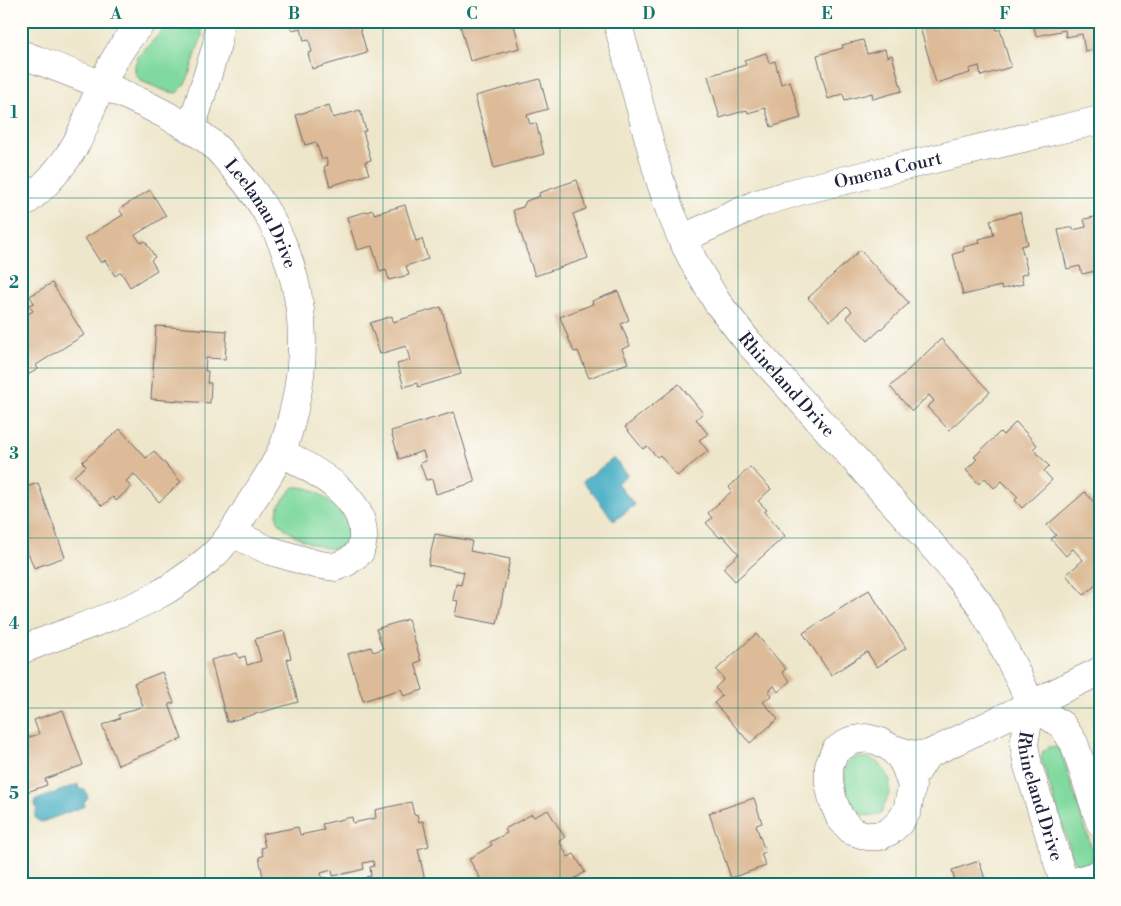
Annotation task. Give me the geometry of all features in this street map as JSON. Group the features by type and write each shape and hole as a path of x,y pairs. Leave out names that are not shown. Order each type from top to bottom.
{"street":[{"path":"21,205 48,181 64,163 78,141 102,84 123,44 143,21"},
{"path":"188,128 195,116 217,44 219,21"},
{"name":"Rhineland Drive","path":"617,21 659,177 669,208 696,268 718,302 749,343 937,551 979,603 1018,676 1031,705 1062,725 1074,743 1100,822"},
{"name":"Leelanau Drive","path":"21,54 102,84 162,112 210,142 249,185 271,218 294,278 301,317 302,354 291,423 281,452 232,534 211,558 154,597 110,617 21,650"},
{"name":"Omena Court","path":"682,239 757,204 803,190 1100,120"},
{"path":"232,534 268,550 315,564 335,567 347,562 360,552 363,536 360,519 353,503 313,469 281,452"},
{"path":"927,756 909,754 866,738 850,741 835,751 829,766 829,783 833,802 840,818 852,831 867,836 880,836 890,831 899,823 907,811 916,772 927,756 1100,671"},
{"name":"Rhineland Drive","path":"1031,705 1024,744 1028,766 1065,885"},
{"path":"891,748 906,766 912,786"},
{"path":"1065,885 1100,874"}],"green space":[{"path":"175,21 199,21 202,35 188,78 177,93 168,92 141,81 135,73 138,56 166,27"},
{"path":"294,487 303,487 318,493 336,508 349,528 350,536 344,543 335,548 320,547 301,539 284,528 279,522 277,513 285,497"},
{"path":"1049,747 1055,747 1061,751 1093,853 1092,860 1086,865 1079,865 1073,859 1041,758 1043,751"},
{"path":"858,757 869,758 878,763 886,772 890,781 889,794 881,813 874,816 863,815 850,805 845,791 845,766 850,760"}],"water":[{"path":"614,458 627,475 617,483 635,505 614,521 583,481"},
{"path":"78,784 79,789 85,790 88,797 84,802 85,806 42,822 36,819 35,814 37,810 34,801"}],"building":[{"path":"289,21 358,21 367,53 312,69 308,53 312,52 309,40 304,41 301,28 292,30"},
{"path":"459,21 513,21 520,48 470,61"},
{"path":"928,21 994,21 997,31 1000,29 1011,67 981,76 979,66 969,69 970,73 936,83 919,24"},
{"path":"1033,21 1100,21 1100,48 1085,51 1082,34 1066,37 1065,30 1036,36"},
{"path":"863,40 867,54 885,49 887,57 892,55 902,91 873,99 872,93 845,100 843,94 828,99 817,55 843,48 842,45"},
{"path":"766,53 769,63 775,61 781,84 790,81 801,118 771,127 765,108 748,113 747,110 720,118 708,76 746,65 744,60"},
{"path":"540,79 548,109 527,115 530,124 536,123 544,154 494,168 475,96"},
{"path":"329,105 333,118 360,110 366,131 363,131 371,160 365,162 369,174 330,186 324,167 328,165 326,158 322,160 316,142 305,145 296,115"},
{"path":"577,180 586,209 573,214 588,258 535,276 513,210 523,207 526,201 540,196 539,193"},
{"path":"150,190 166,216 135,235 141,243 145,241 155,257 151,260 157,270 130,287 121,272 115,276 105,260 101,263 85,238 123,215 119,209"},
{"path":"405,205 416,241 422,239 428,259 406,266 409,275 389,280 386,270 380,272 372,246 357,250 347,217 373,210 374,214"},
{"path":"1020,212 1028,244 1021,246 1028,273 1021,275 1023,284 1002,289 1001,286 963,295 953,254 964,251 963,247 980,243 979,239 994,235 990,220"},
{"path":"1100,216 1100,270 1082,274 1080,266 1067,269 1058,230 1073,227 1073,230 1086,227 1084,219"},
{"path":"860,250 909,303 868,341 846,317 852,311 847,306 830,321 808,298"},
{"path":"52,283 84,335 36,365 38,369 24,377 21,372 21,318 33,311 29,305 34,303 30,296"},
{"path":"618,291 629,320 621,324 630,346 622,349 628,363 589,378 578,351 574,352 560,317 593,304 592,301"},
{"path":"441,307 461,374 418,387 417,383 404,387 397,364 410,360 406,346 380,354 370,323 392,316 393,322"},
{"path":"156,326 227,331 225,359 206,358 205,371 208,371 207,383 211,383 210,403 151,399"},
{"path":"941,339 990,392 949,430 927,407 934,401 929,395 912,411 890,387"},
{"path":"679,384 703,413 696,419 708,434 699,440 708,451 677,476 660,455 657,457 647,446 643,449 625,427"},
{"path":"454,412 475,482 436,494 432,479 426,480 420,463 426,461 423,451 399,459 391,431"},
{"path":"1016,422 1037,445 1033,449 1049,466 1044,471 1052,480 1022,508 1015,500 1018,497 1002,481 994,488 985,478 979,484 966,470 977,459 974,457 1000,432 1003,435"},
{"path":"120,429 146,458 154,451 181,482 159,502 134,474 126,481 131,487 116,501 113,497 102,506 74,476 86,466 82,462"},
{"path":"750,467 771,489 758,501 767,510 764,512 785,536 735,581 723,568 739,554 723,536 720,538 706,523 712,518 708,513 732,491 729,487"},
{"path":"38,483 65,557 34,568 26,547 21,549 21,489"},
{"path":"1085,492 1100,509 1100,581 1084,595 1066,575 1083,560 1073,549 1066,556 1051,539 1056,535 1047,525"},
{"path":"435,534 472,541 470,551 510,559 497,624 455,616 458,601 453,600 456,584 461,585 464,572 428,565"},
{"path":"869,590 906,648 877,667 867,652 831,675 803,633"},
{"path":"408,619 421,661 415,663 423,690 404,696 401,689 363,701 348,654 371,647 373,652 383,649 376,629"},
{"path":"284,631 291,658 287,659 298,702 227,722 211,660 237,653 239,658 245,656 247,665 261,661 255,639"},
{"path":"756,634 786,669 782,672 790,681 778,692 774,686 768,692 772,695 763,702 778,719 750,743 714,703 722,696 715,688 724,679 716,670"},
{"path":"162,672 174,703 169,704 182,739 118,765 102,725 120,718 118,715 143,706 134,683"},
{"path":"63,710 83,765 45,779 47,785 21,794 21,744 25,742 24,739 39,734 34,720"},
{"path":"754,798 762,823 756,825 765,852 761,854 766,866 731,878 709,813"},
{"path":"411,802 414,815 417,814 419,822 423,821 429,846 418,849 426,885 368,885 366,877 371,876 370,867 374,866 373,861 363,863 364,869 348,873 333,876 332,870 321,873 322,878 326,877 328,885 276,885 275,880 264,882 259,857 263,856 261,848 265,847 262,834 298,827 300,835 324,830 322,824 352,817 353,823 376,818 375,810"},
{"path":"548,810 565,838 559,841 568,857 574,854 585,872 565,885 484,885 469,859 492,845 490,842 507,833 505,829 532,814 534,817"},
{"path":"979,861 987,885 956,885 952,870"}]}
